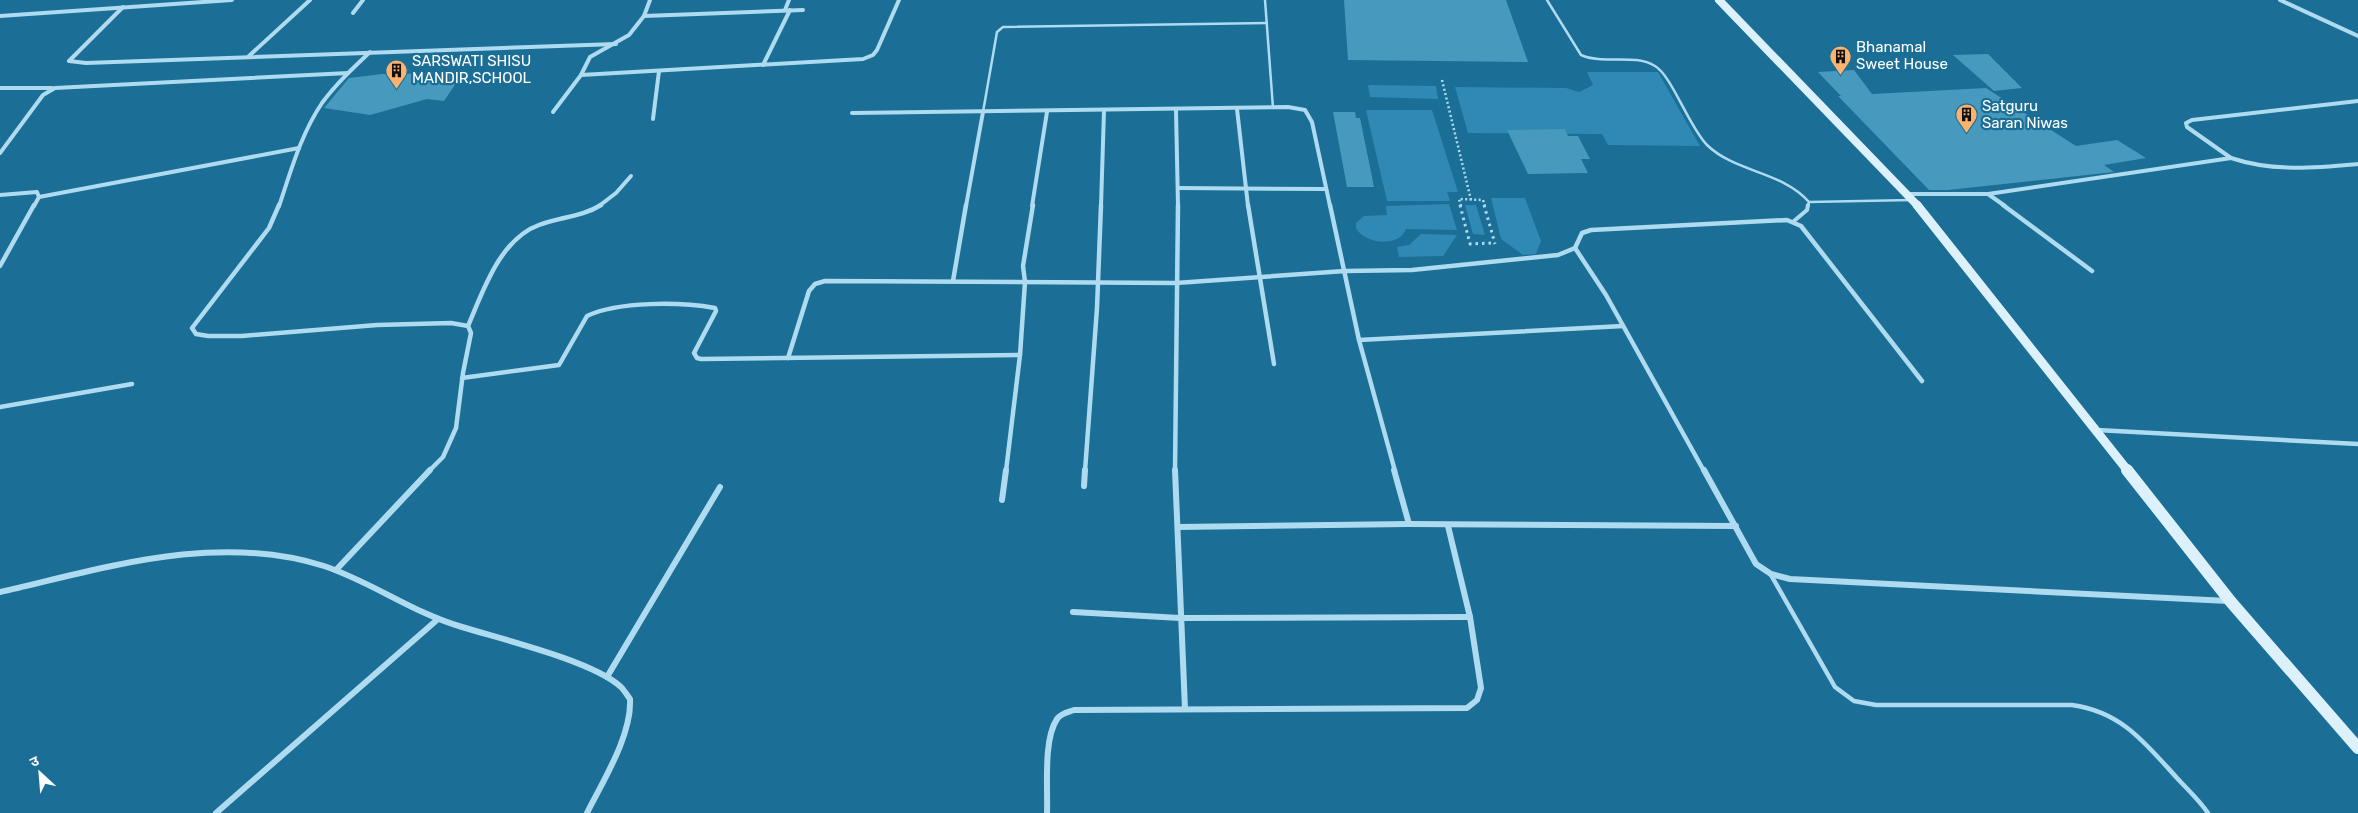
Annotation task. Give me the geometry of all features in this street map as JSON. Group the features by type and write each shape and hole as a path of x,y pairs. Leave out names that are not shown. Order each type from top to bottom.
{"street":[{"path":"0,16 232,0"},
{"path":"249,56 310,0"},
{"path":"353,13 363,0"},
{"path":"553,112 580,76 594,53 616,44 628,36 644,16 650,0"},
{"path":"785,10 789,0"},
{"path":"580,76 863,59 873,55 899,0"},
{"path":"1719,0 1910,197 2097,430 2231,602 2358,748"},
{"path":"2280,0 2358,36"},
{"path":"123,7 69,58 70,62 616,44"},
{"path":"763,65 790,10"},
{"path":"644,16 803,10"},
{"path":"370,52 348,73 316,112 299,148 275,218 197,319 192,328 193,331 206,336 226,336 333,327 451,323 468,326"},
{"path":"653,120 659,71"},
{"path":"0,88 55,88 348,73"},
{"path":"0,153 2,147 43,95 55,88"},
{"path":"2358,101 2192,120 2186,123 2231,158 2257,167 2288,170 2358,164"},
{"path":"852,113 1273,108 1301,109 1309,114 1359,340 1409,524"},
{"path":"1237,109 1245,189 1274,364"},
{"path":"1176,110 1178,188 1174,443 1185,709"},
{"path":"1084,486 1098,282 1104,111"},
{"path":"953,281 983,112"},
{"path":"1002,500 1020,355 1025,282 1022,266 1047,112"},
{"path":"0,266 39,197 299,148"},
{"path":"1910,197 1988,194 2231,158"},
{"path":"468,326 493,271 522,237 542,224 596,208 605,203 632,176"},
{"path":"1178,188 1325,189"},
{"path":"0,195 37,192 39,197"},
{"path":"1988,194 2092,271"},
{"path":"788,358 809,291 819,282 830,280 1176,283 1345,271 1412,270 1558,255 1574,248 1582,233 1591,230 1781,220 1794,221 1801,226 1922,381"},
{"path":"1574,248 1606,295 1758,567 1771,574 1790,579 2231,602"},
{"path":"462,378 559,365 586,317 594,311 609,308 712,307 716,310 694,353 697,358 1020,355"},
{"path":"336,570 443,457 451,445 458,427 462,378 471,332 468,326"},
{"path":"1359,340 1623,326"},
{"path":"0,407 132,384"},
{"path":"2097,430 2358,444"},
{"path":"607,676 720,487"},
{"path":"1178,527 1409,524 1448,526 1736,526"},
{"path":"1047,813 1050,735 1057,718 1062,713 1081,709 1467,708 1479,698 1481,688 1470,617 1448,526"},
{"path":"0,592 122,564 184,554 223,552 278,556 336,570 438,620 574,662 607,676 628,693 632,708 627,727 588,813"},
{"path":"1073,612 1180,618 1470,617"},
{"path":"216,813 438,620"}],"lane":[{"path":"1265,0 1273,108"},
{"path":"1547,0 1581,54 1590,59 1644,62 1656,66 1666,78 1696,130 1712,150 1729,160 1790,185 1809,202 1910,197"},
{"path":"983,112 997,32 1003,28 1267,24"},
{"path":"1794,221 1807,210 1809,202"},
{"path":"1771,574 1829,679 1844,696 1854,701 1876,705 2072,705 2095,709 2122,723 2147,744 2208,813"}],"path":[{"path":"1442,80 1471,200"},
{"path":"1470,244 1459,199 1483,200 1495,244"}],"shaded area":[{"path":"1587,72 1658,72 1700,146 1608,145 1602,134 1468,133 1455,87 1566,88 1579,92 1593,85"},
{"path":"1368,85 1436,86 1438,99 1370,97"},
{"path":"1366,110 1432,110 1458,192 1447,192 1450,201 1387,201"},
{"path":"1491,198 1525,198 1541,241 1536,254 1523,255 1501,239"},
{"path":"1449,204 1457,230 1406,229 1396,239 1381,242 1366,238 1356,228 1356,223 1364,216 1387,215 1386,206"},
{"path":"1465,205 1476,205 1485,235 1473,234"},
{"path":"1421,234 1457,235 1443,256 1399,257 1397,247 1409,245"}],"building":[{"path":"1344,0 1506,0 1528,62 1348,60"},
{"path":"1988,54 2022,88 1994,91 1953,55"},
{"name":"Satguru Saran Niwas","path":"1854,70 1872,94 1986,88 2076,146 2117,140 2146,158 2104,165 2114,172 1948,190 1929,190 1838,96 1841,96 1818,72"},
{"name":"SARSWATI SHISU MANDIR,SCHOOL","path":"463,73 444,101 427,99 370,115 324,108 349,78 382,74"},
{"path":"1333,112 1355,112 1356,118 1360,118 1374,187 1347,187"},
{"path":"1565,129 1568,136 1578,136 1590,159 1581,159 1588,173 1528,174 1507,130"}],"place":[{"name":"Bhanamal Sweet House","path":"1840,75"},
{"name":"SARSWATI SHISU MANDIR,SCHOOL","path":"396,89"},
{"name":"Satguru Saran Niwas","path":"1966,134"}]}
